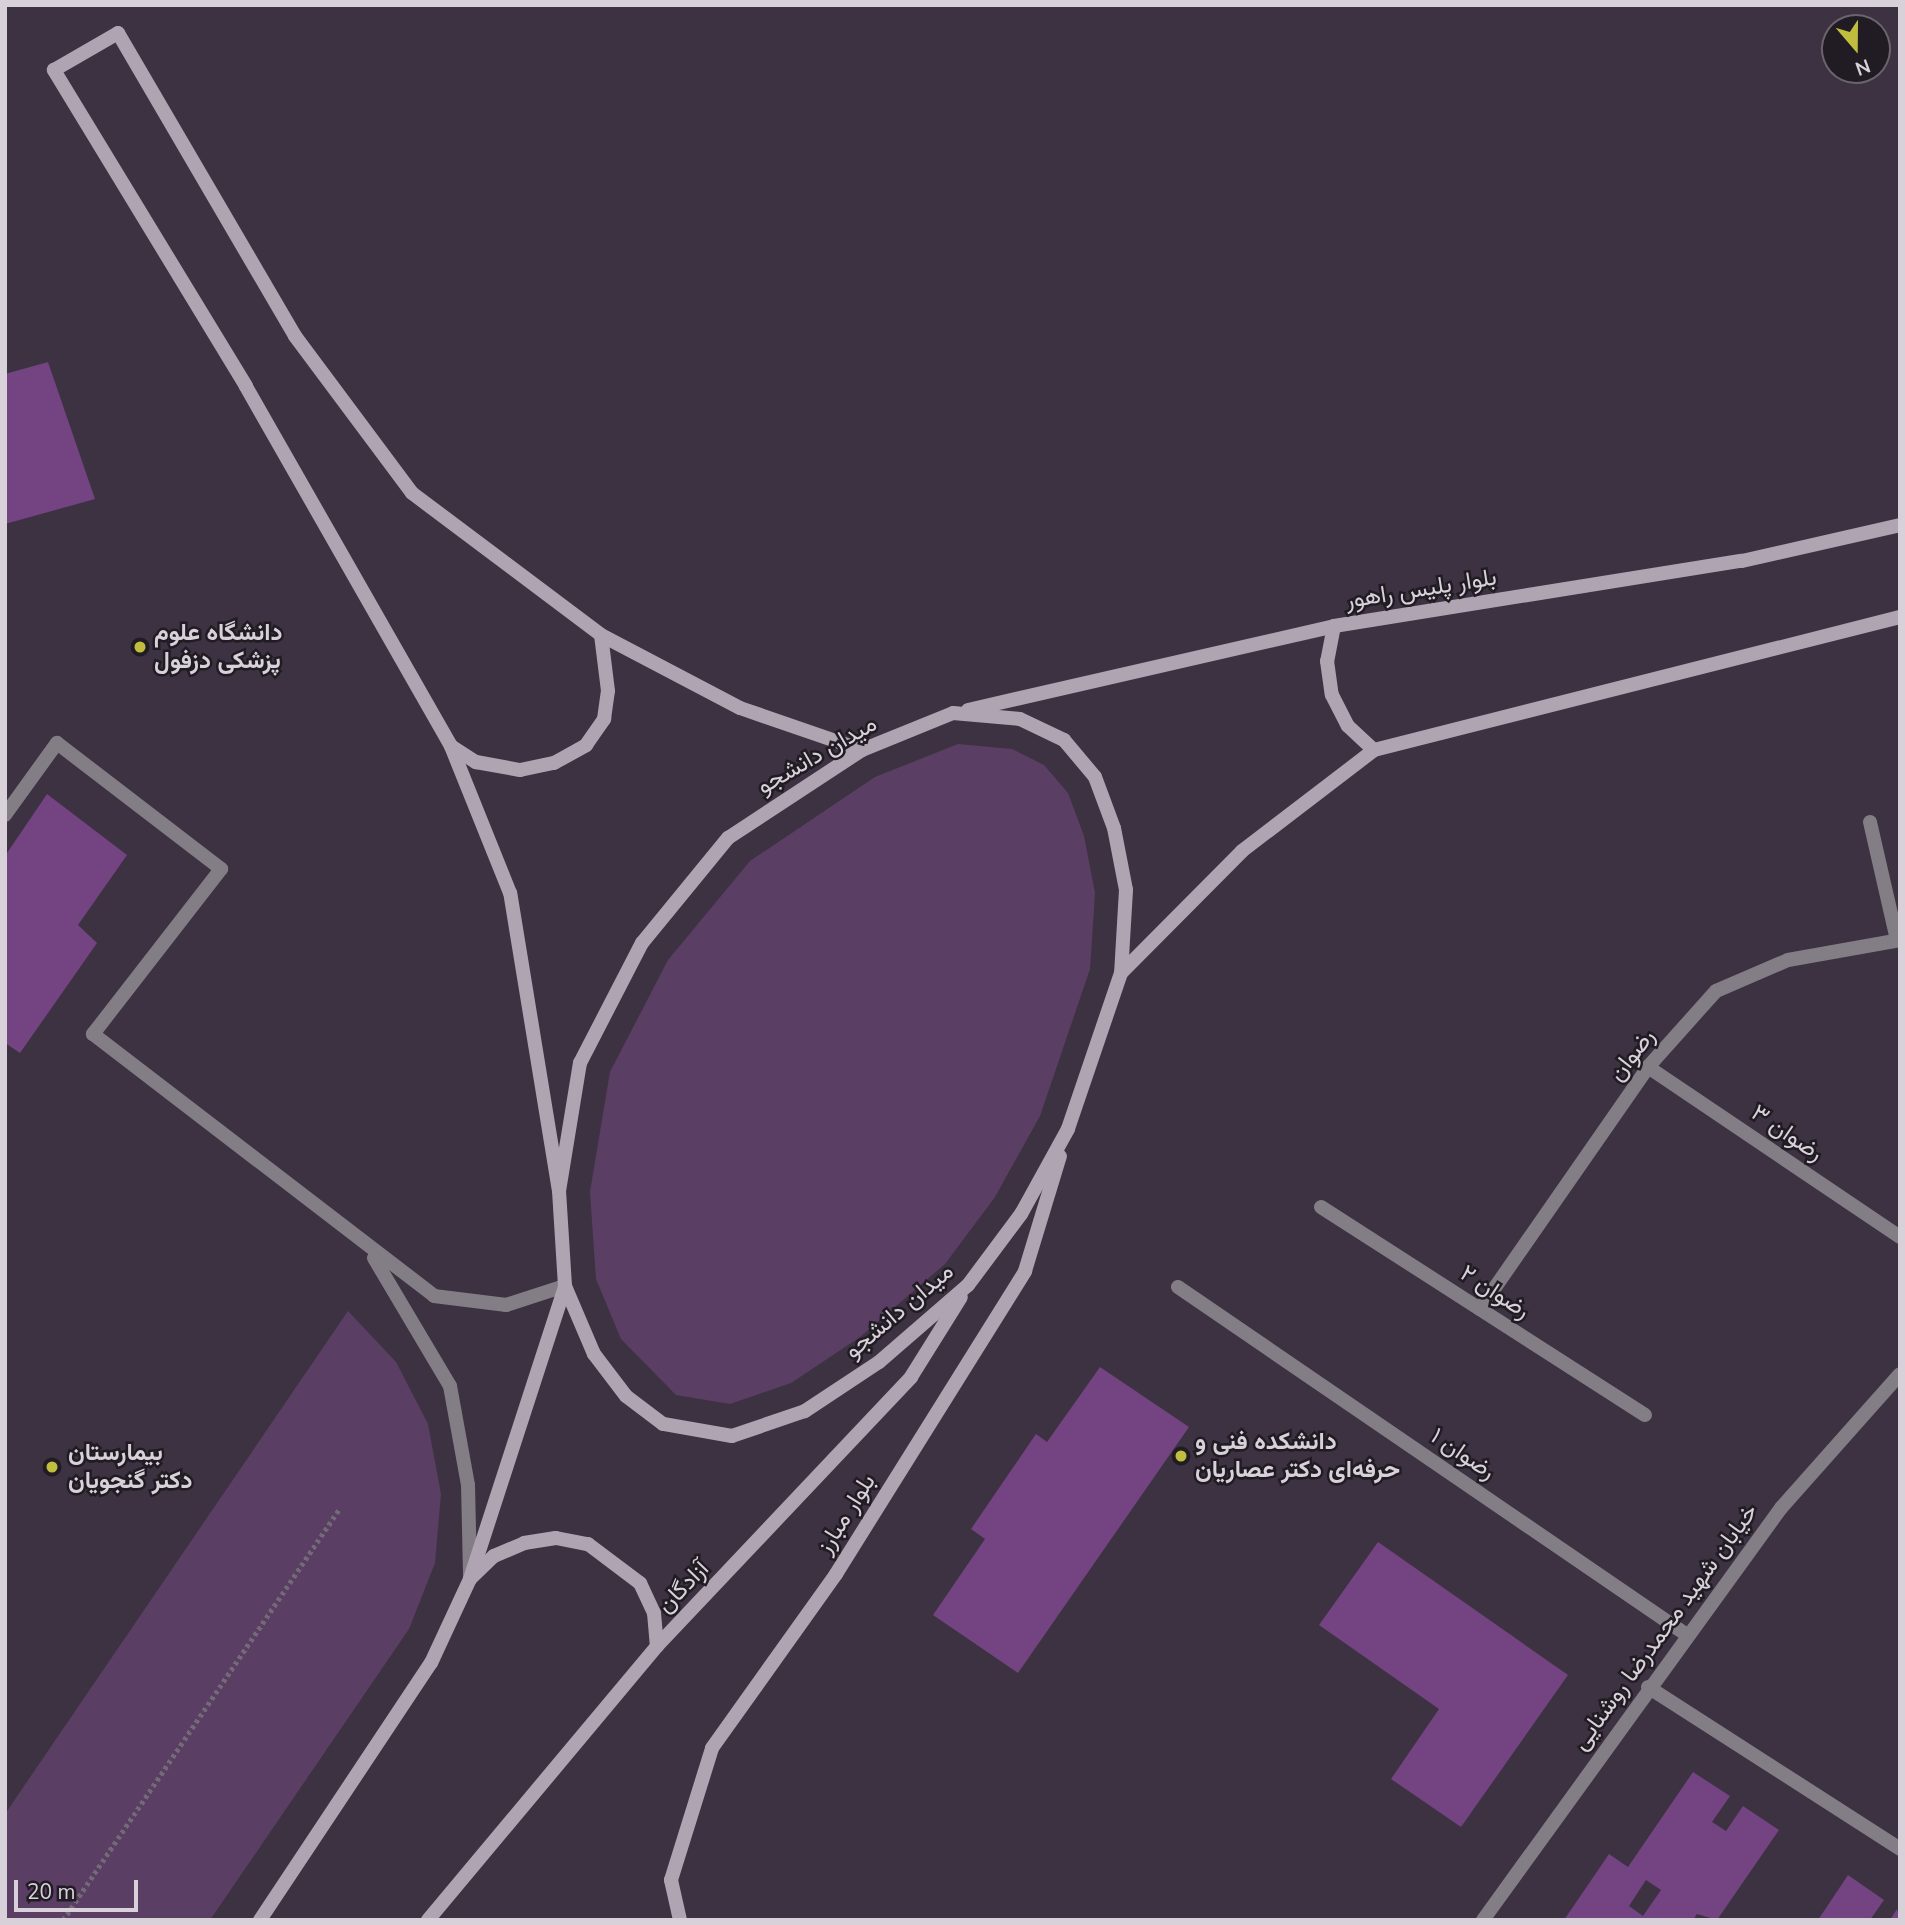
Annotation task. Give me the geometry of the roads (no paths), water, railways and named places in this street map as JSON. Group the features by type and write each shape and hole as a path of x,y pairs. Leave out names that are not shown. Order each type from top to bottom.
{"main road":[{"path":"559,1191 510,893 451,746 246,386 54,71 118,33 295,336 412,492 601,635 740,708 862,750"},
{"name":"بلوار پلیس راهور","path":"953,713 1334,626 1742,561 1900,526"},
{"path":"1121,973 1242,851 1374,750 1900,617"},
{"path":"1334,626 1327,660 1332,695 1348,726 1374,750"},
{"path":"451,746 476,762 520,770 554,763 586,745 604,719 608,691 601,635"},
{"name":"میدان دانشجو","path":"953,713 1020,719 1064,740 1095,777 1114,828 1126,890 1121,973 1068,1129 1021,1214 968,1285 879,1362 805,1411 732,1436 663,1424 626,1396 594,1354 565,1286 559,1191 580,1063 642,943 728,838 862,750 953,713"},
{"name":"بلوار مبارز","path":"680,1920 671,1880 712,1748 836,1574 1024,1271 1068,1129"},
{"name":"آزادگان","path":"428,1920 657,1646 911,1377 968,1285"},
{"path":"260,1920 431,1663 470,1579 565,1286"},
{"path":"470,1579 494,1556 524,1543 556,1538 588,1544 640,1583 654,1613 657,1646"}],"street":[{"path":"5,815 57,743 221,869 93,1034 370,1251 435,1296 506,1305 565,1286"},
{"path":"1870,822 1898,940"},
{"name":"رضوان","path":"1480,1309 1648,1067 1716,991 1788,960 1898,940"},
{"name":"رضوان ۳","path":"1648,1067 1900,1237"},
{"name":"رضوان ۲","path":"1321,1207 1644,1415"},
{"path":"370,1251 450,1386 468,1485 470,1579"},
{"name":"رضوان ۱","path":"1178,1287 1687,1636"},
{"name":"خیابان شهید محمدرضا روشنایی","path":"1483,1920 1648,1687 1781,1508 1900,1374"},
{"path":"1648,1687 1900,1849"}],"place":[{"name":"دانشگاه علوم پزشکی دزفول","path":"140,647"},
{"name":"دانشکده فنی و حرفه‌ای دکتر عصاریان","path":"1181,1456"},
{"name":"بیمارستان دکتر گنجویان","path":"52,1467"}]}
